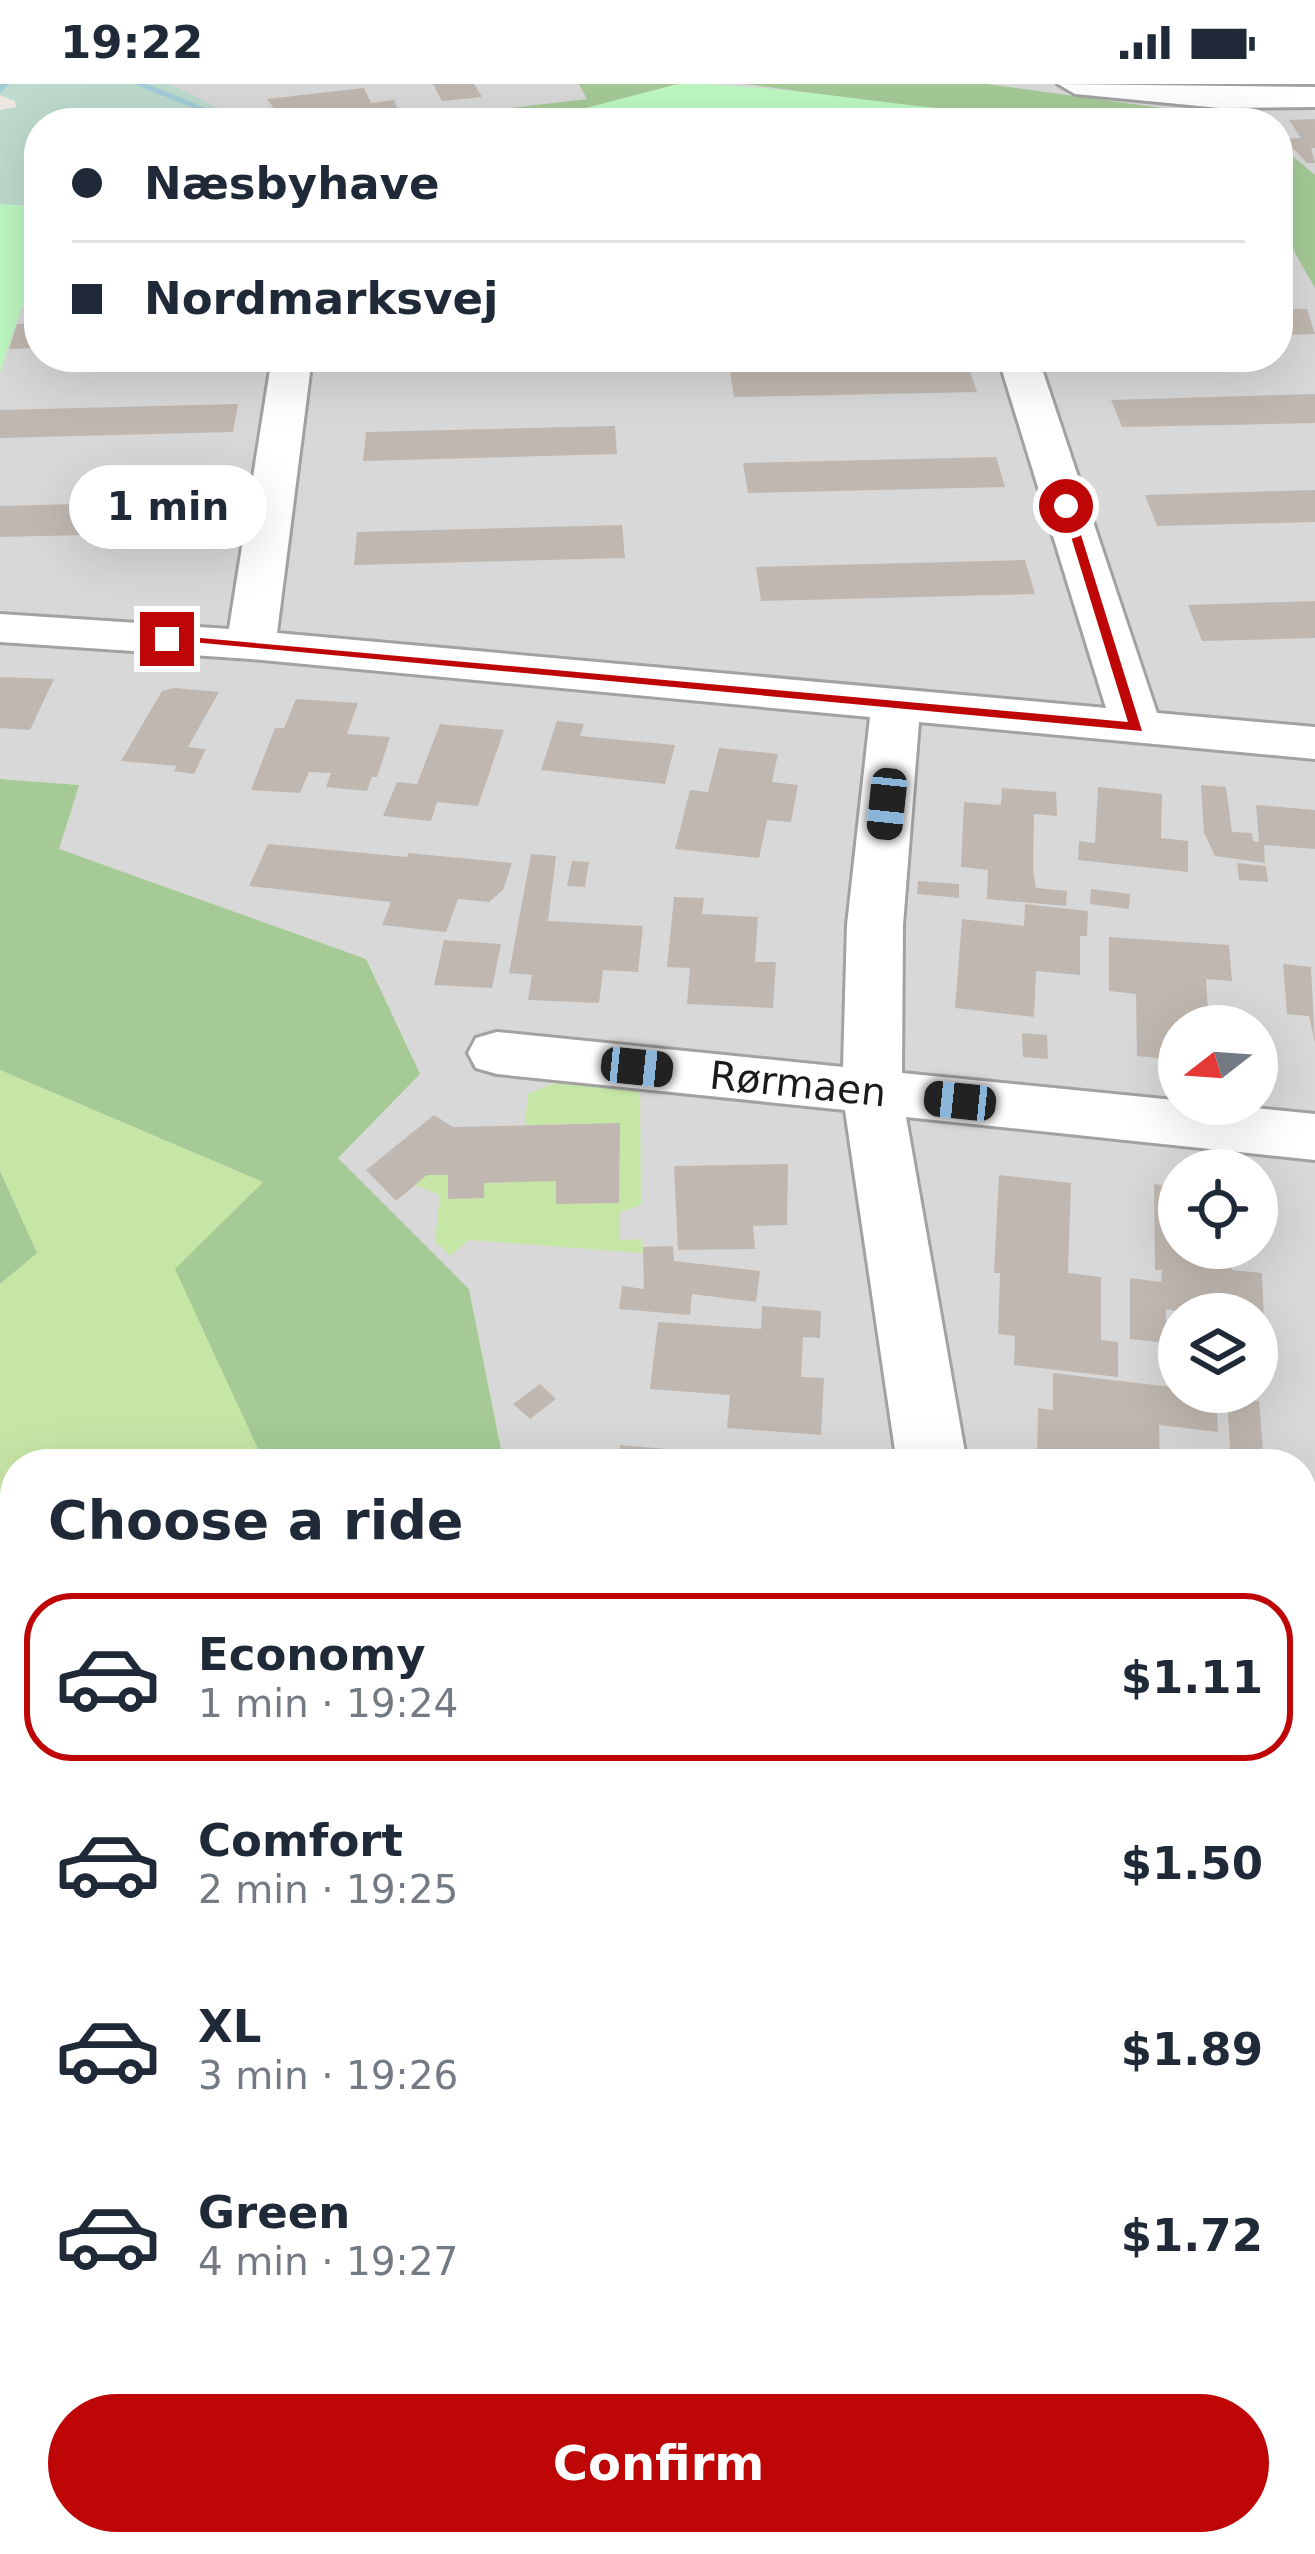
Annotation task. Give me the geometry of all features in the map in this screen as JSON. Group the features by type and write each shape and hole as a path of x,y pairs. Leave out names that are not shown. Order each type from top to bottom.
{"street":[{"path":"1075,84 1220,98 1315,97"},
{"path":"251,644 290,372"},
{"path":"1023,372 1137,728"},
{"path":"0,628 251,644 1315,743"},
{"path":"896,705 875,925 872,1092 930,1449"},
{"name":"Rørmaen","path":"496,1053 1315,1137"}],"shaded area":[{"path":"170,84 1315,84 1315,1449 501,1449 469,1289 337,1158 366,960 58,849 78,785 0,779 0,215 24,217 24,372 1293,372 1293,108 219,108"}],"green space":[{"path":"0,84 170,84 219,108 24,108 24,206 0,204 0,110 16,107 15,101 0,95"},
{"path":"579,84 678,84 587,108 510,108 587,99"},
{"path":"678,84 761,88 938,108 586,108"},
{"path":"745,84 987,84 1162,108 925,108"},
{"path":"1293,157 1315,175 1315,288 1293,249"},
{"path":"0,204 24,206 24,306 0,372"},
{"path":"0,779 79,785 59,849 366,959 420,1074 338,1158 469,1289 501,1449 258,1449 175,1269 263,1182 0,1070"},
{"path":"0,1070 263,1182 176,1269 258,1449 0,1449 0,1284 36,1253 0,1171"},
{"path":"555,1083 640,1090 641,1205 620,1212 620,1240 642,1239 643,1253 469,1240 450,1256 435,1241 440,1195 415,1185 427,1175 448,1175 449,1199 484,1198 484,1183 556,1181 557,1204 618,1202 620,1123 525,1125 528,1094"},
{"path":"0,1171 37,1253 0,1284"}],"building":[{"path":"433,84 474,84 482,97 442,101"},
{"path":"364,88 371,103 394,100 398,108 274,108 267,99"},
{"path":"1315,119 1315,148 1311,148 1315,163 1307,163 1293,150 1293,138 1301,138 1293,120"},
{"path":"1293,309 1307,309 1315,334 1293,335"},
{"path":"17,324 24,324 24,348 9,349"},
{"path":"730,372 970,372 977,392 734,397"},
{"path":"1315,394 1315,423 1122,427 1111,400"},
{"path":"238,404 233,432 0,438 0,410"},
{"path":"615,426 617,454 363,461 366,432"},
{"path":"996,457 1005,487 748,493 743,463"},
{"path":"1315,490 1315,522 1157,526 1145,495"},
{"path":"220,500 215,532 0,537 0,506"},
{"path":"622,525 625,558 354,565 357,532"},
{"path":"1025,560 1035,594 761,601 756,567"},
{"path":"1315,601 1315,638 1202,641 1188,605"},
{"path":"0,677 54,679 30,730 0,728"},
{"path":"162,691 219,692 188,747 206,749 194,774 174,771 177,766 121,761"},
{"path":"296,699 358,703 347,734 390,737 377,777 372,777 367,791 326,787 331,773 309,772 300,793 251,790 275,728 284,728"},
{"path":"557,721 584,724 580,736 675,745 665,784 541,770"},
{"path":"440,724 504,730 478,806 437,802 431,821 383,816 397,782 417,784"},
{"path":"719,748 778,754 772,782 798,785 791,822 767,820 759,858 675,849 690,790 708,792"},
{"path":"1201,785 1226,787 1232,832 1252,833 1253,841 1259,842 1256,805 1315,810 1315,849 1264,845 1265,863 1215,856 1204,833"},
{"path":"1098,787 1162,794 1161,838 1188,841 1188,872 1078,860 1079,841 1095,843"},
{"path":"1002,788 1056,792 1057,816 1034,814 1033,869 1036,888 1067,891 1066,906 987,899 988,870 961,867 964,802 1001,805"},
{"path":"268,844 512,863 503,890 489,902 458,899 446,932 382,925 391,902 249,886"},
{"path":"531,854 556,856 548,921 643,926 638,972 603,970 599,1003 528,1000 532,975 509,973"},
{"path":"572,861 589,862 585,887 567,886"},
{"path":"1237,863 1266,866 1268,882 1239,880"},
{"path":"918,881 959,884 959,898 917,894"},
{"path":"1091,889 1130,894 1129,909 1090,904"},
{"path":"674,897 704,898 702,914 758,917 755,962 776,962 773,1008 687,1004 690,968 667,967"},
{"path":"1025,904 1088,911 1087,936 1080,936 1080,975 1036,971 1034,1017 955,1008 962,919 1024,926"},
{"path":"1109,937 1229,945 1232,981 1206,979 1208,1005 1158,1005 1158,1058 1137,1056 1136,994 1109,991"},
{"path":"444,940 501,944 492,988 434,985"},
{"path":"1283,964 1311,967 1315,1044 1309,1016 1287,1014"},
{"path":"1022,1033 1047,1035 1048,1059 1023,1057"},
{"path":"434,1115 453,1127 620,1123 619,1203 556,1204 556,1181 484,1183 484,1198 448,1199 448,1175 427,1175 396,1201 366,1170"},
{"path":"788,1164 787,1225 753,1226 755,1249 678,1250 674,1166"},
{"path":"999,1175 1071,1183 1068,1273 1101,1277 1101,1340 1118,1342 1118,1377 1014,1365 1015,1336 998,1334 1000,1273 994,1273"},
{"path":"1154,1184 1158,1184 1158,1269 1262,1273 1263,1293 1158,1293 1158,1342 1130,1339 1130,1278 1161,1282 1162,1270 1155,1270"},
{"path":"673,1246 674,1261 760,1271 756,1302 692,1294 690,1315 619,1309 622,1286 644,1289 643,1247"},
{"path":"762,1306 821,1311 820,1338 803,1337 801,1377 824,1378 821,1435 727,1428 730,1395 650,1389 658,1322 761,1329"},
{"path":"1053,1373 1158,1386 1158,1413 1217,1413 1218,1432 1159,1425 1160,1449 1037,1449 1038,1408 1053,1410"},
{"path":"540,1384 556,1399 530,1419 513,1404"},
{"path":"1228,1413 1260,1413 1263,1449 1230,1449"},
{"path":"620,1445 667,1449 620,1449"}],"waterway":[{"path":"0,90 4,84"},
{"path":"139,84 200,108"}],"route":[{"path":"167,639 1137,728 1066,506"}]}
